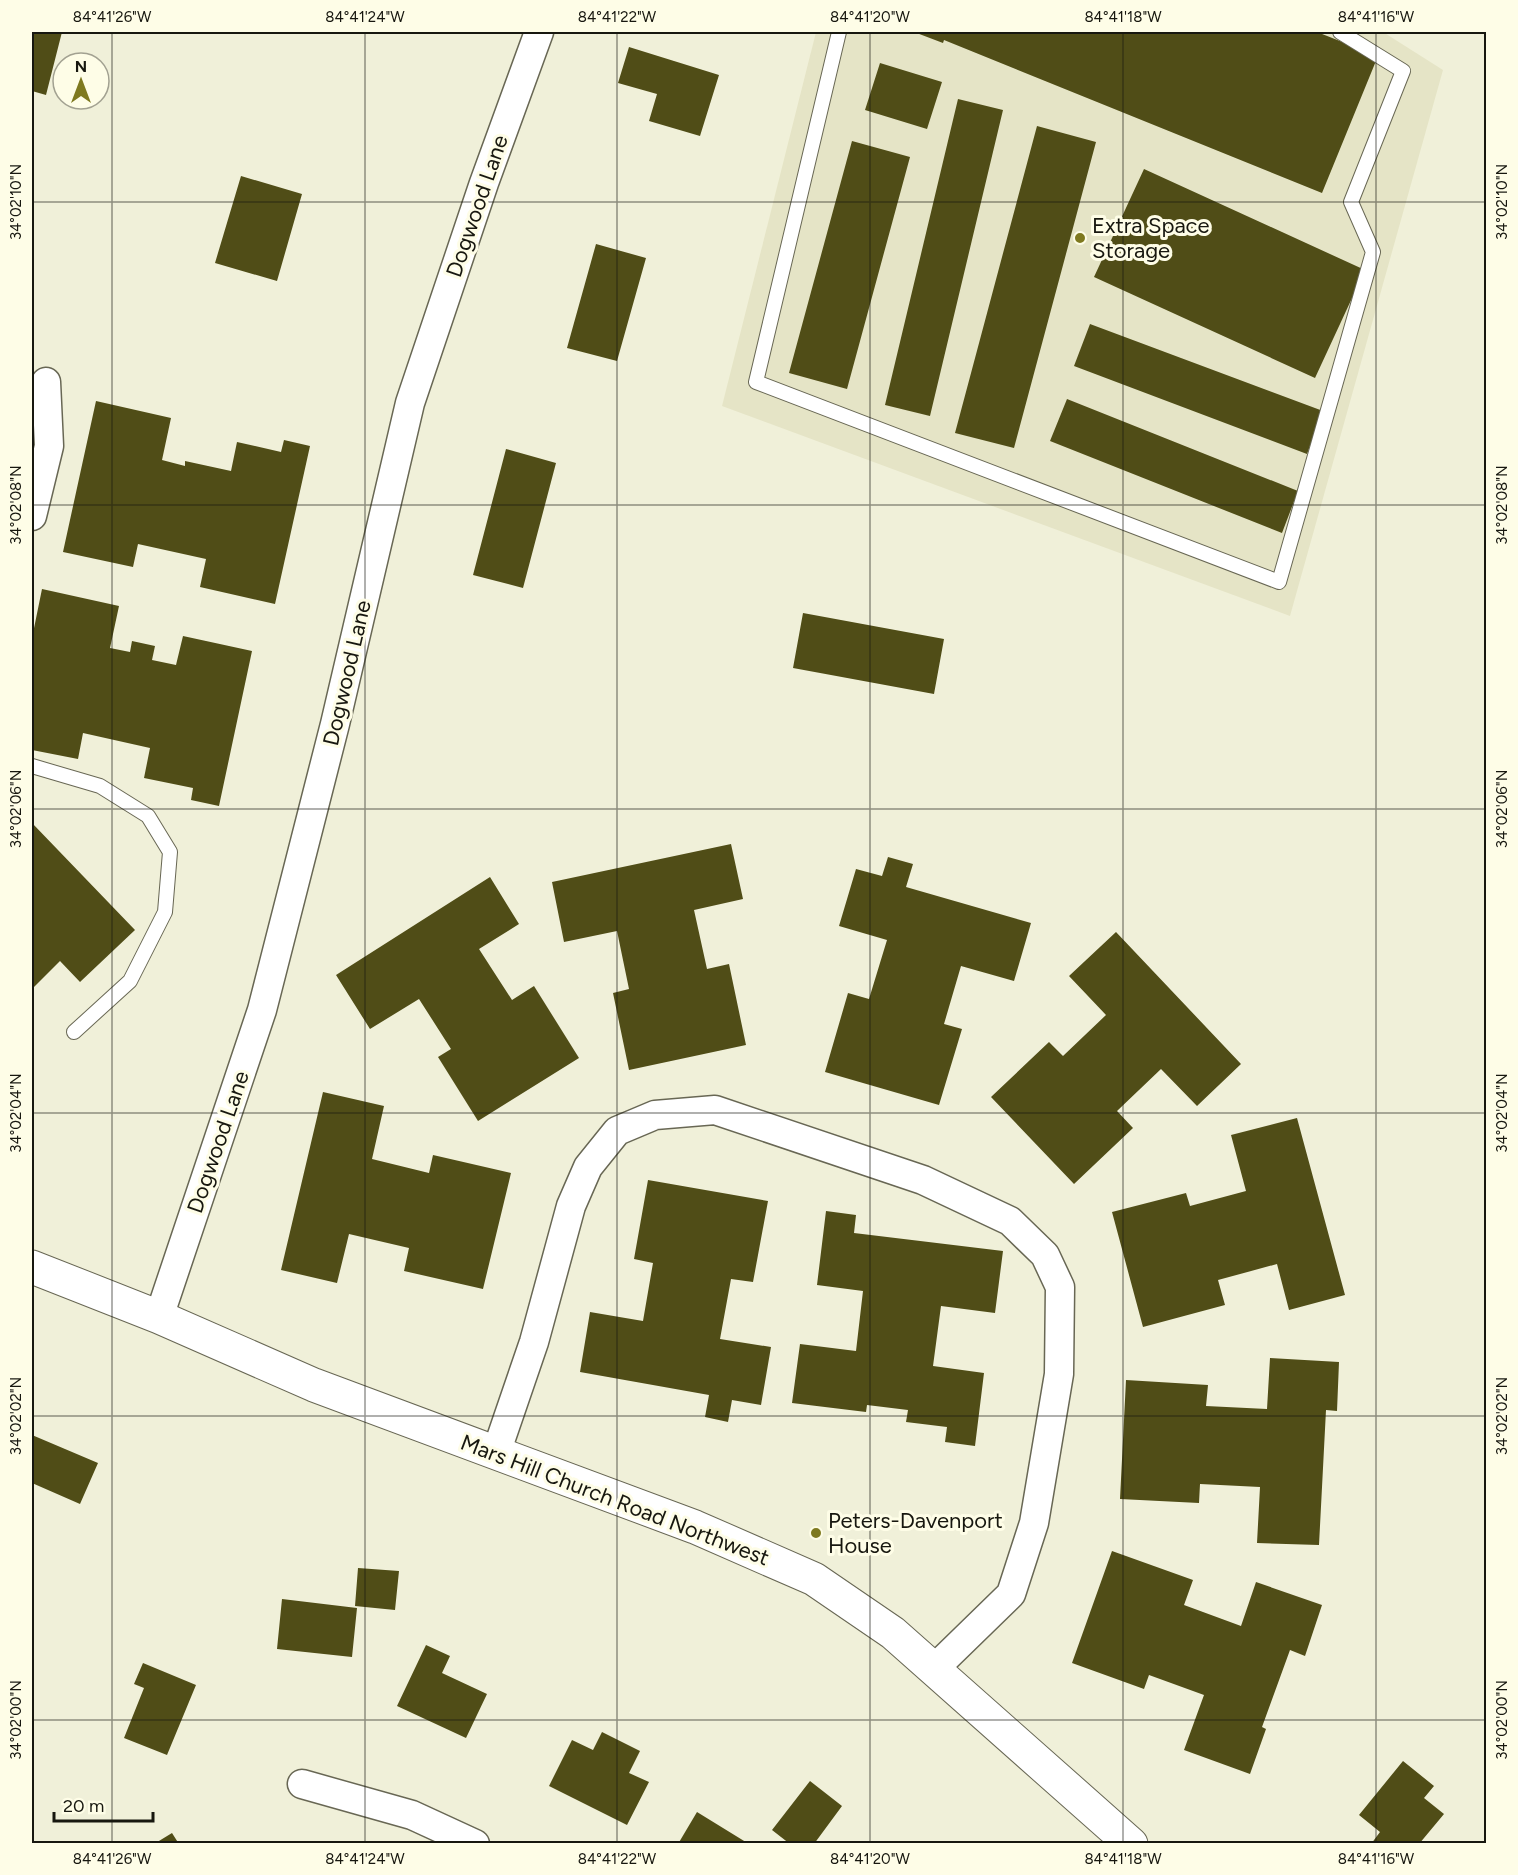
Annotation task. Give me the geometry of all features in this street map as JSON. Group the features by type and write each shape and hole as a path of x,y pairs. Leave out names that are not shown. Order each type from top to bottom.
{"street":[{"name":"Dogwood Lane","path":"159,1317 262,1010 335,724 410,403 484,183 539,32"},
{"path":"32,516 49,446 46,382"},
{"path":"496,1453 534,1342 571,1206 588,1167 617,1131 655,1115 715,1110 923,1180 1010,1221 1045,1254 1060,1287 1059,1374 1034,1523 1011,1594 934,1669"},
{"name":"Mars Hill Church Road Northwest","path":"32,1267 159,1317 314,1384 694,1527 814,1579 893,1633 1127,1842"},
{"path":"302,1784 412,1815 475,1844"}],"lane":[{"path":"839,32 756,382 1279,582 1373,252 1351,202 1403,71 1340,32"},
{"path":"32,766 100,786 110,792 148,816 170,852 165,912 130,981 74,1032"}],"shaded area":[{"name":"Extra Space Storage","path":"816,32 1383,32 1443,70 1290,616 722,406"}],"building":[{"path":"32,32 62,32 57,51 51,51 51,75 46,95 32,91"},
{"path":"914,32 1317,32 1378,56 1322,193 944,40 943,43"},
{"path":"629,47 719,75 700,136 649,121 657,94 618,83"},
{"path":"880,63 942,82 927,129 865,110"},
{"path":"958,99 1003,110 930,416 885,405"},
{"path":"1037,126 1096,142 1014,448 955,433"},
{"path":"852,141 910,157 847,389 789,373"},
{"path":"1144,169 1365,270 1315,378 1094,277"},
{"path":"241,176 302,194 277,281 215,263"},
{"path":"596,244 646,258 617,361 567,348"},
{"path":"1090,324 1323,411 1307,454 1074,366"},
{"path":"1067,399 1298,491 1282,533 1050,441"},
{"path":"96,401 171,418 162,460 185,466 185,461 231,471 237,442 281,452 284,440 310,446 275,604 200,587 206,559 138,544 133,567 63,552"},
{"path":"506,449 556,463 523,588 473,575"},
{"path":"42,589 119,606 110,648 130,652 132,641 155,646 152,660 176,665 183,636 252,651 219,806 191,800 193,788 144,778 150,748 83,733 78,759 32,750 32,638"},
{"path":"803,613 944,639 934,694 793,668"},
{"path":"32,823 135,930 80,982 60,961 32,989"},
{"path":"731,844 743,899 694,910 707,969 729,964 746,1045 629,1070 613,993 629,989 617,931 564,942 552,882"},
{"path":"888,857 913,864 906,887 1031,923 1014,981 961,966 944,1024 962,1029 939,1105 825,1072 848,993 869,999 887,940 839,926 856,869 882,876"},
{"path":"490,877 519,924 479,949 512,1000 534,986 579,1058 478,1121 438,1057 451,1049 419,999 370,1029 336,975"},
{"path":"1116,932 1241,1064 1197,1106 1161,1069 1117,1111 1133,1128 1074,1184 991,1097 1049,1042 1063,1056 1106,1015 1069,976"},
{"path":"323,1092 384,1106 372,1159 429,1173 433,1155 511,1173 483,1289 404,1271 409,1248 349,1234 337,1283 281,1270"},
{"path":"1297,1118 1345,1295 1289,1310 1277,1264 1218,1280 1225,1305 1143,1327 1112,1212 1186,1193 1190,1206 1246,1191 1231,1135"},
{"path":"648,1180 768,1201 753,1282 731,1279 720,1339 771,1347 761,1405 732,1400 728,1422 705,1417 709,1395 580,1372 590,1312 643,1321 653,1263 634,1259"},
{"path":"826,1211 856,1215 854,1233 1003,1251 995,1313 941,1306 933,1366 984,1373 975,1446 945,1442 947,1427 906,1422 908,1410 867,1405 866,1412 792,1403 800,1344 856,1351 863,1291 817,1285"},
{"path":"1270,1358 1339,1362 1337,1411 1326,1410 1319,1545 1257,1543 1260,1487 1200,1484 1199,1503 1120,1499 1126,1380 1208,1385 1206,1406 1267,1409"},
{"path":"32,1435 98,1463 80,1504 32,1483"},
{"path":"1112,1551 1193,1580 1184,1605 1241,1626 1256,1582 1322,1605 1305,1656 1290,1650 1262,1727 1266,1729 1250,1774 1184,1750 1204,1695 1149,1675 1144,1689 1072,1663"},
{"path":"358,1568 399,1571 395,1610 355,1606"},
{"path":"282,1599 357,1608 352,1657 277,1649"},
{"path":"426,1645 450,1656 442,1673 487,1694 466,1738 397,1706"},
{"path":"143,1663 196,1685 167,1755 124,1738 144,1688 134,1684"},
{"path":"602,1732 640,1751 629,1773 649,1782 627,1825 549,1786 572,1740 593,1750"},
{"path":"1403,1761 1434,1786 1424,1798 1444,1814 1419,1844 1371,1844 1380,1832 1359,1815"},
{"path":"810,1781 842,1806 814,1844 790,1844 772,1830"},
{"path":"697,1812 749,1844 678,1844"},
{"path":"172,1833 179,1844 154,1844"}],"place":[{"name":"Extra Space Storage","path":"1080,238"},
{"name":"Peters-Davenport House","path":"816,1533"}]}
